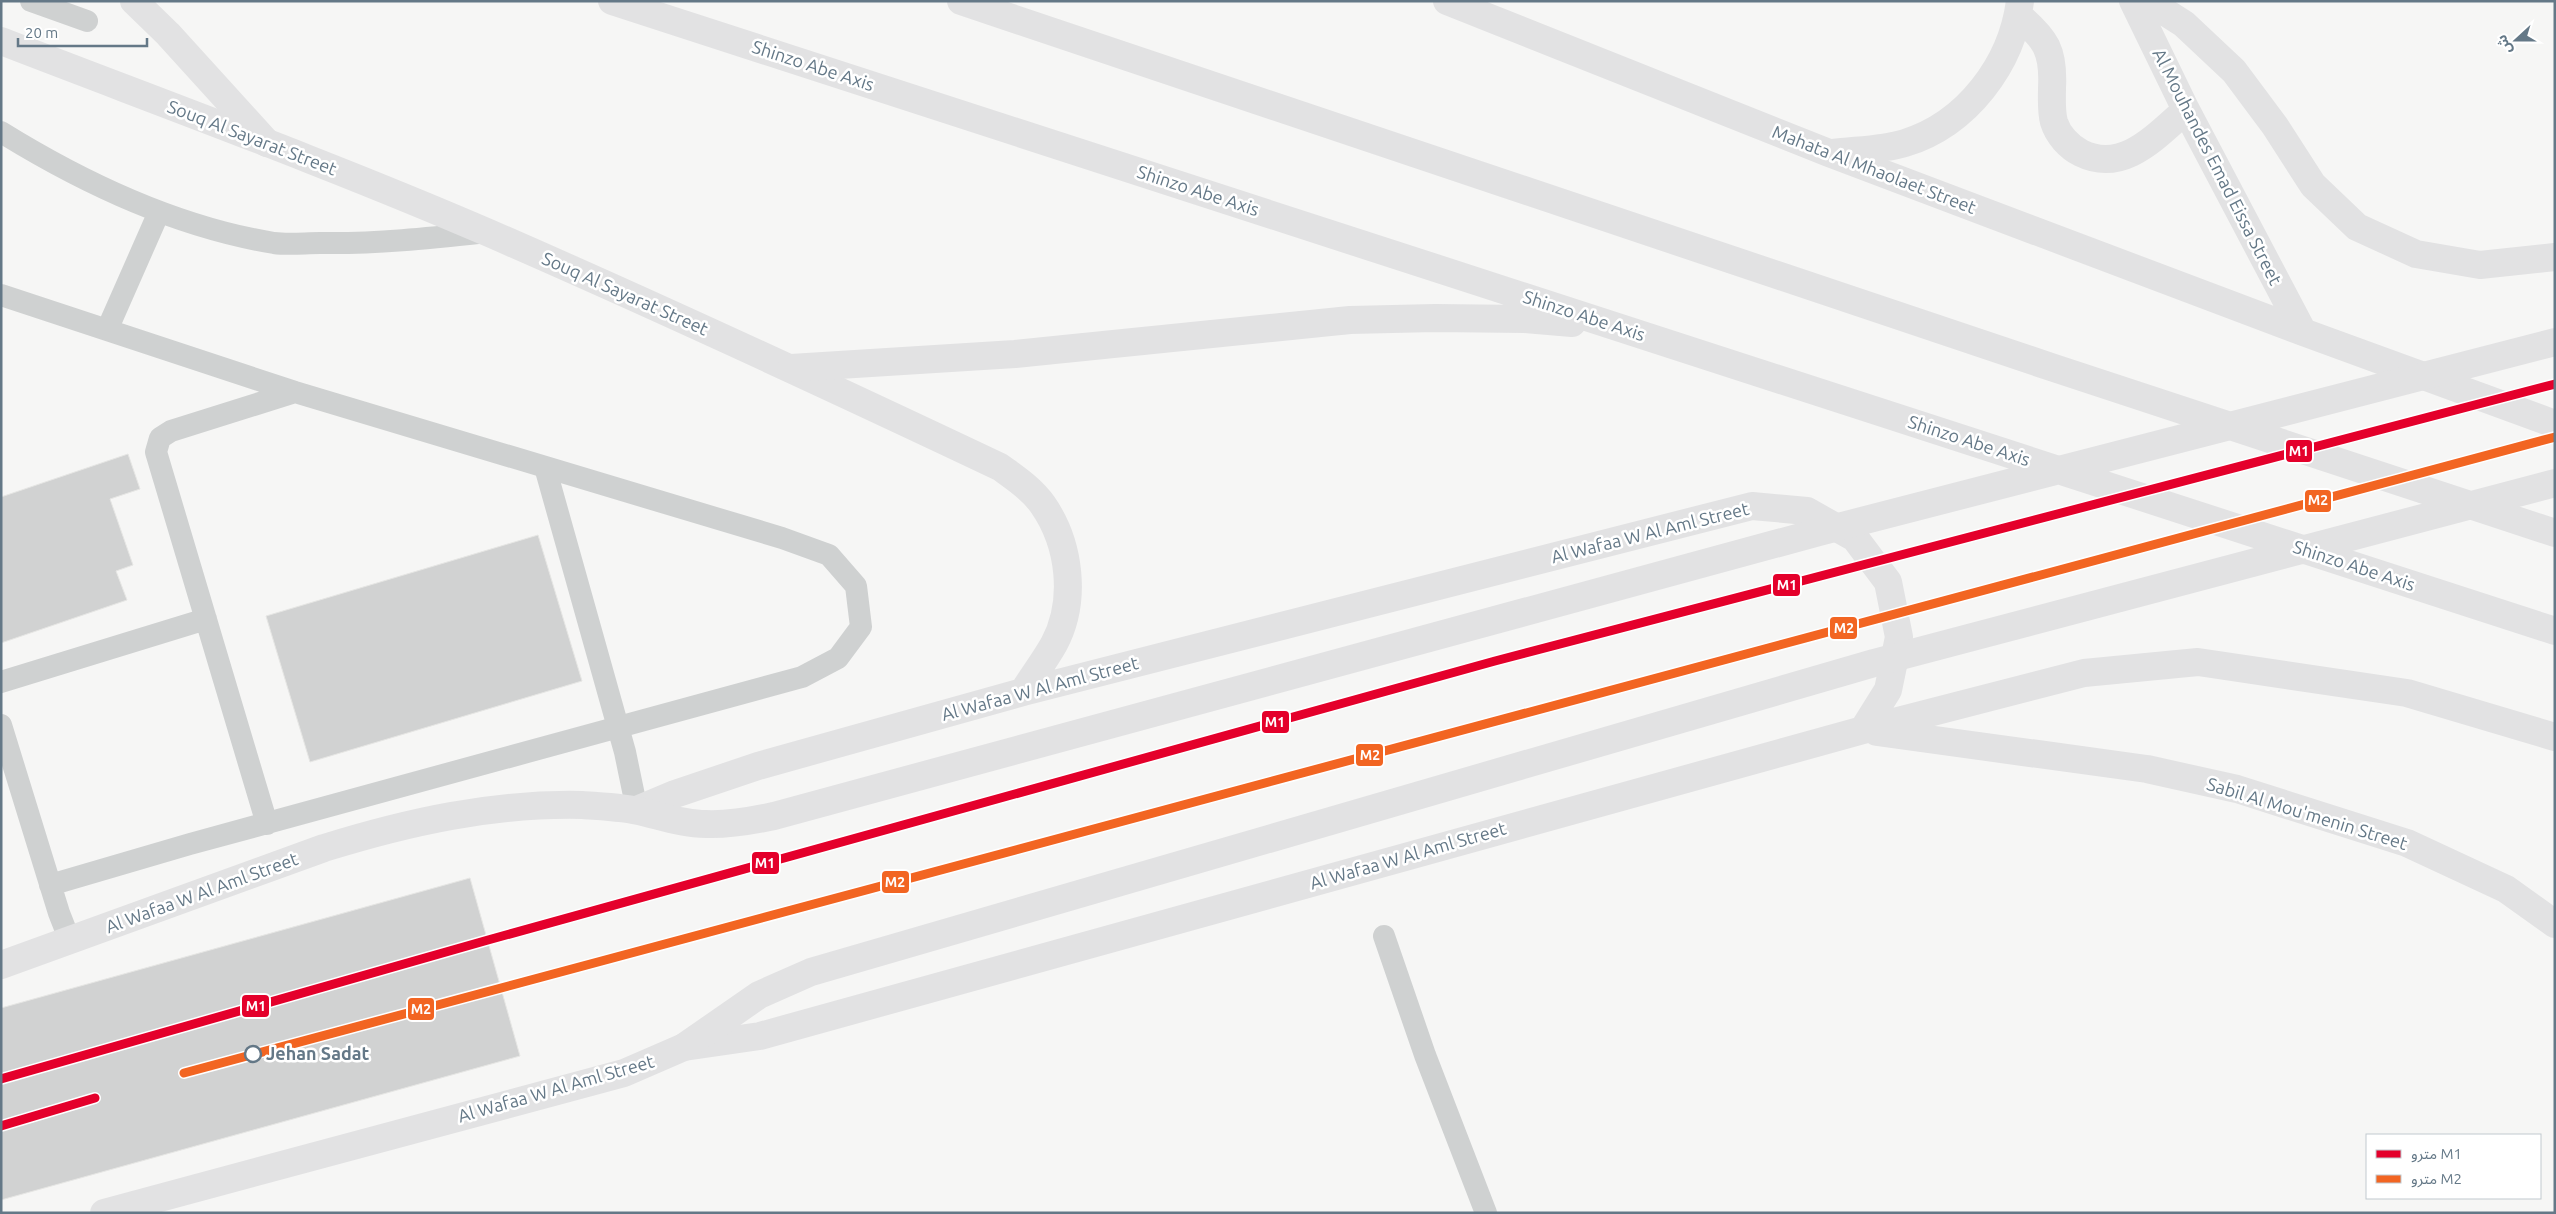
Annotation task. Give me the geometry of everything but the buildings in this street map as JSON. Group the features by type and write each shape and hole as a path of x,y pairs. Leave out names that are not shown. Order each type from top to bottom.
{"main road":[{"path":"134,1 168,34 267,143"},
{"name":"Shinzo Abe Axis","path":"612,1 2555,631"},
{"path":"961,1 2051,367 2555,533"},
{"name":"Mahata Al Mhaolaet Street","path":"1447,1 1829,153 2303,332 2555,424"},
{"name":"Al Mouhandes Emad Eissa Street","path":"2133,1 2186,110 2303,332"},
{"path":"2148,1 2184,24 2234,71 2275,126 2313,185 2357,227 2416,254 2480,265 2555,257"},
{"path":"1829,153 1904,144 1931,132 1956,115 1978,95 1996,71 2010,44 2020,8"},
{"path":"2020,8 2048,48 2053,72 2052,106 2054,123 2062,138 2075,150 2090,158 2106,161 2124,158 2138,150 2186,110"},
{"name":"Souq Al Sayarat Street","path":"1,41 267,143 487,232 791,368 1000,467 1023,483 1042,504 1056,529 1065,555 1068,585 1065,615 1055,643 1023,692"},
{"path":"791,368 1014,354 1350,320 1434,318 1525,319 1616,326"},
{"path":"637,810 671,820 705,824 740,823 774,816 1819,532 2555,342"},
{"path":"684,1047 759,995 811,972 1874,663 2555,483"},
{"name":"Al Wafaa W Al Aml Street","path":"1,966 324,848 422,821 476,811 530,806 583,805 637,810 675,794 758,766 1023,692 1752,506 1807,511 1855,538 1888,582 1899,636 1888,690 1863,730 760,1036 684,1047 624,1073 104,1213"},
{"path":"1863,730 2084,673 2198,662 2407,693 2555,737"},
{"name":"Sabil Al Mou'menin Street","path":"1863,730 2147,769 2237,789 2407,843 2506,889 2555,924"}],"lane":[{"path":"31,1 87,21"},
{"path":"1,132 42,157 99,187 160,212 217,230 276,243 408,240 487,232"},
{"path":"107,330 160,212"},
{"path":"1,295 295,392 782,538 829,555 856,586 861,627 838,658 802,676 190,844 50,885"},
{"path":"267,824 156,452 160,438 171,431 295,392"},
{"path":"545,467 618,728 637,810"},
{"path":"1,682 206,619"},
{"path":"1,725 50,885 70,942"},
{"path":"1384,936 1425,1055 1486,1213"}],"metro line":[{"name":"M1","path":"1,1079 488,940 1495,661 2555,384"},
{"name":"M2","path":"184,1073 2555,437"},
{"name":"M1","path":"1,1126 95,1098"}],"place":[{"name":"Jehan Sadat","path":"253,1054"}]}
